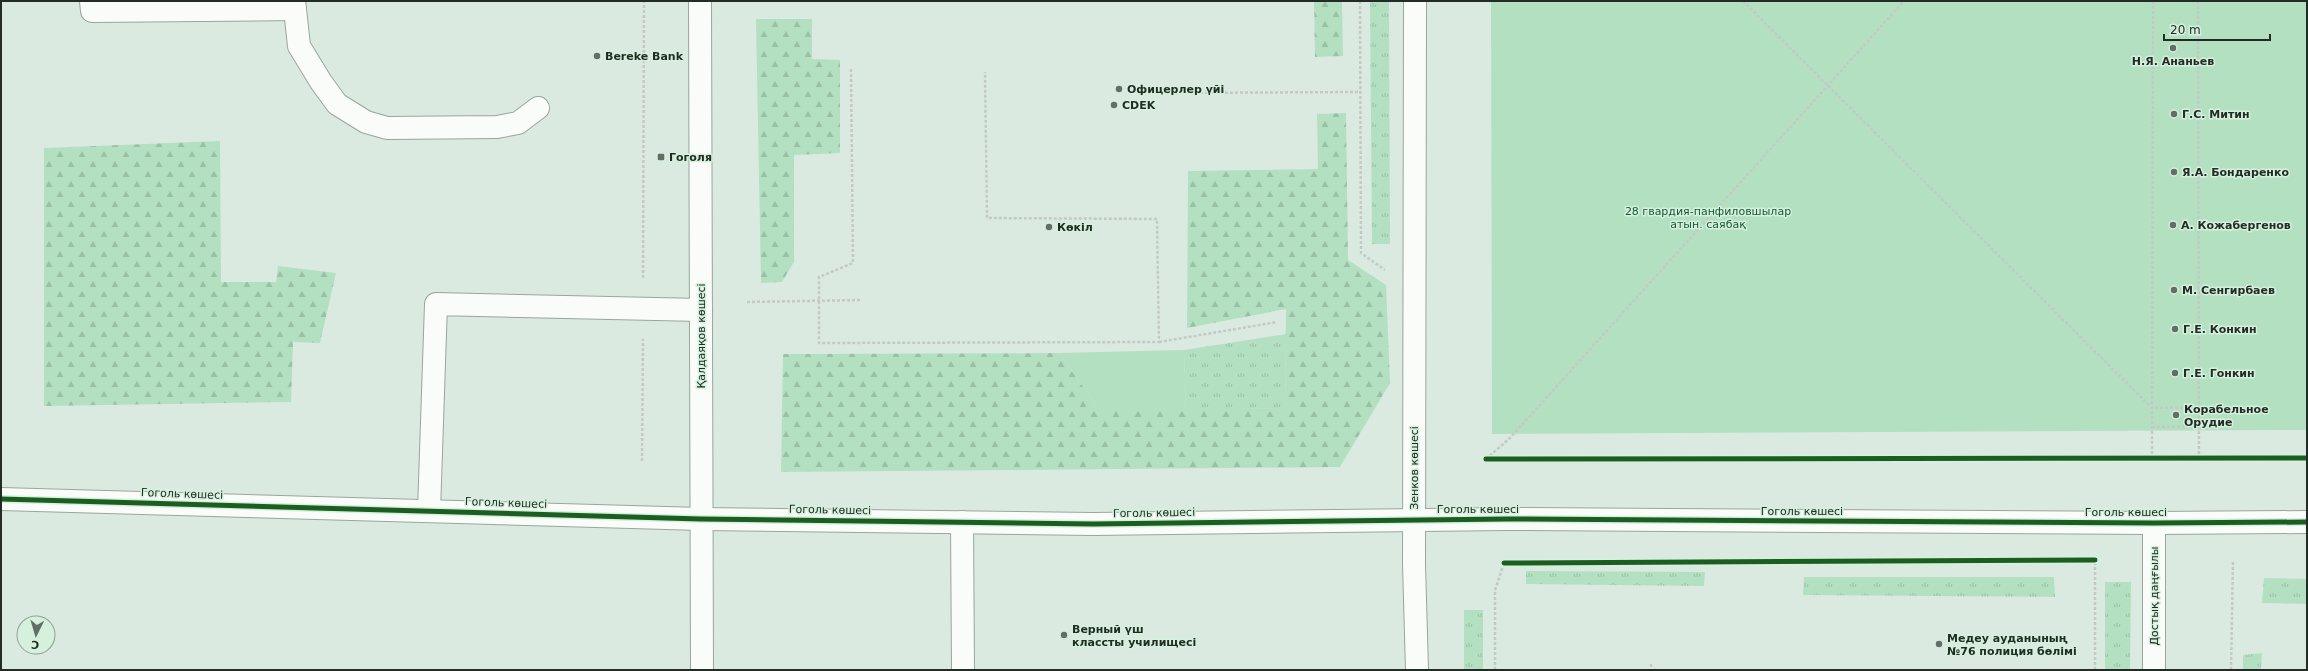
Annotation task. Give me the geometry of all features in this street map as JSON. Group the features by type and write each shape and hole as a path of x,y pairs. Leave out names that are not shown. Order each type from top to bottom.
{"street":[{"path":"91,1 92,11 294,5 299,46 320,82 337,104 366,122 386,128 497,127 518,123 538,108"},
{"name":"Қалдаяқов көшесі","path":"700,1 702,670"},
{"name":"Зенков көшесі","path":"1415,1 1414,520 1417,670"},
{"path":"429,511 436,304 701,310"},
{"name":"Гоголь көшесі","path":"1,499 701,519 1093,524 1414,520 2154,523 2307,522"},
{"path":"962,522 963,670"},
{"name":"Достық даңғылы","path":"2154,523 2154,670"}],"path":[{"path":"642,461 644,1"},
{"path":"1360,1 1361,254 1414,290"},
{"path":"1743,1 2152,408 2199,407"},
{"path":"1486,459 1510,438 1904,1"},
{"path":"2152,1 2152,459"},
{"path":"2198,1 2200,458"},
{"path":"851,69 853,263 819,277 819,343 1159,342 1277,322"},
{"path":"985,72 987,218 1157,219 1159,342"},
{"path":"1160,93 1360,92"},
{"path":"747,302 862,300"},
{"path":"2152,427 2199,426"},
{"path":"2192,458 2206,458"},
{"path":"1486,459 1494,459"},
{"path":"2144,459 2160,459"},
{"path":"2087,560 2095,560 2095,670"},
{"path":"2231,670 2232,560"},
{"path":"1495,670 1496,590 1504,564 1512,563"},
{"path":"1651,664 1651,670"}],"green space":[{"path":"1314,1 1342,1 1343,56 1315,57"},
{"path":"1370,1 1389,1 1390,244 1372,244"},
{"name":"28 гвардия-панфиловшылар атын. саябақ","path":"1491,1 2307,1 2307,430 1492,434"},
{"path":"756,19 812,19 812,59 840,60 840,153 794,155 794,262 782,282 761,283"},
{"path":"1346,113 1348,260 1386,285 1390,383 1340,467 781,472 783,354 1059,353 1100,410 1285,408 1286,309 1187,328 1188,171 1318,169 1317,114"},
{"path":"220,141 221,282 276,282 278,266 336,273 320,343 293,342 291,402 44,406 44,148"},
{"path":"1286,334 1285,408 1186,410 1184,350"},
{"path":"1184,350 1186,410 1100,410 1059,353"},
{"path":"1526,571 1705,572 1704,586 1526,584"},
{"path":"1804,577 2054,577 2055,597 1803,595"},
{"path":"2264,578 2307,579 2307,604 2262,603"},
{"path":"2105,582 2131,582 2130,670 2105,670"},
{"path":"1464,610 1483,610 1483,670 1464,670"},
{"path":"2262,653 2261,670 2243,670 2243,655"}],"cycle path":[{"path":"1486,459 2307,458"},
{"path":"1,499 701,519 1093,524 1507,519 2154,523 2307,522"},
{"path":"1504,563 2095,560"}],"place":[{"name":"Н.Я. Ананьев","path":"2173,48"},
{"name":"Bereke Bank","path":"597,56"},
{"name":"Офицерлер үйі","path":"1119,89"},
{"name":"CDEK","path":"1114,105"},
{"name":"Г.С. Митин","path":"2174,114"},
{"name":"Гоголя","path":"661,157"},
{"name":"Я.А. Бондаренко","path":"2174,172"},
{"name":"А. Кожабергенов","path":"2173,225"},
{"name":"Көкіл","path":"1049,227"},
{"name":"М. Сенгирбаев","path":"2174,290"},
{"name":"Г.E. Конкин","path":"2175,329"},
{"name":"Г.Е. Гонкин","path":"2175,373"},
{"name":"Корабельное Орудие","path":"2176,415"},
{"name":"Верный үш классты училищесі","path":"1064,635"},
{"name":"Медеу ауданының №76 полиция бөлімі","path":"1939,644"}]}
